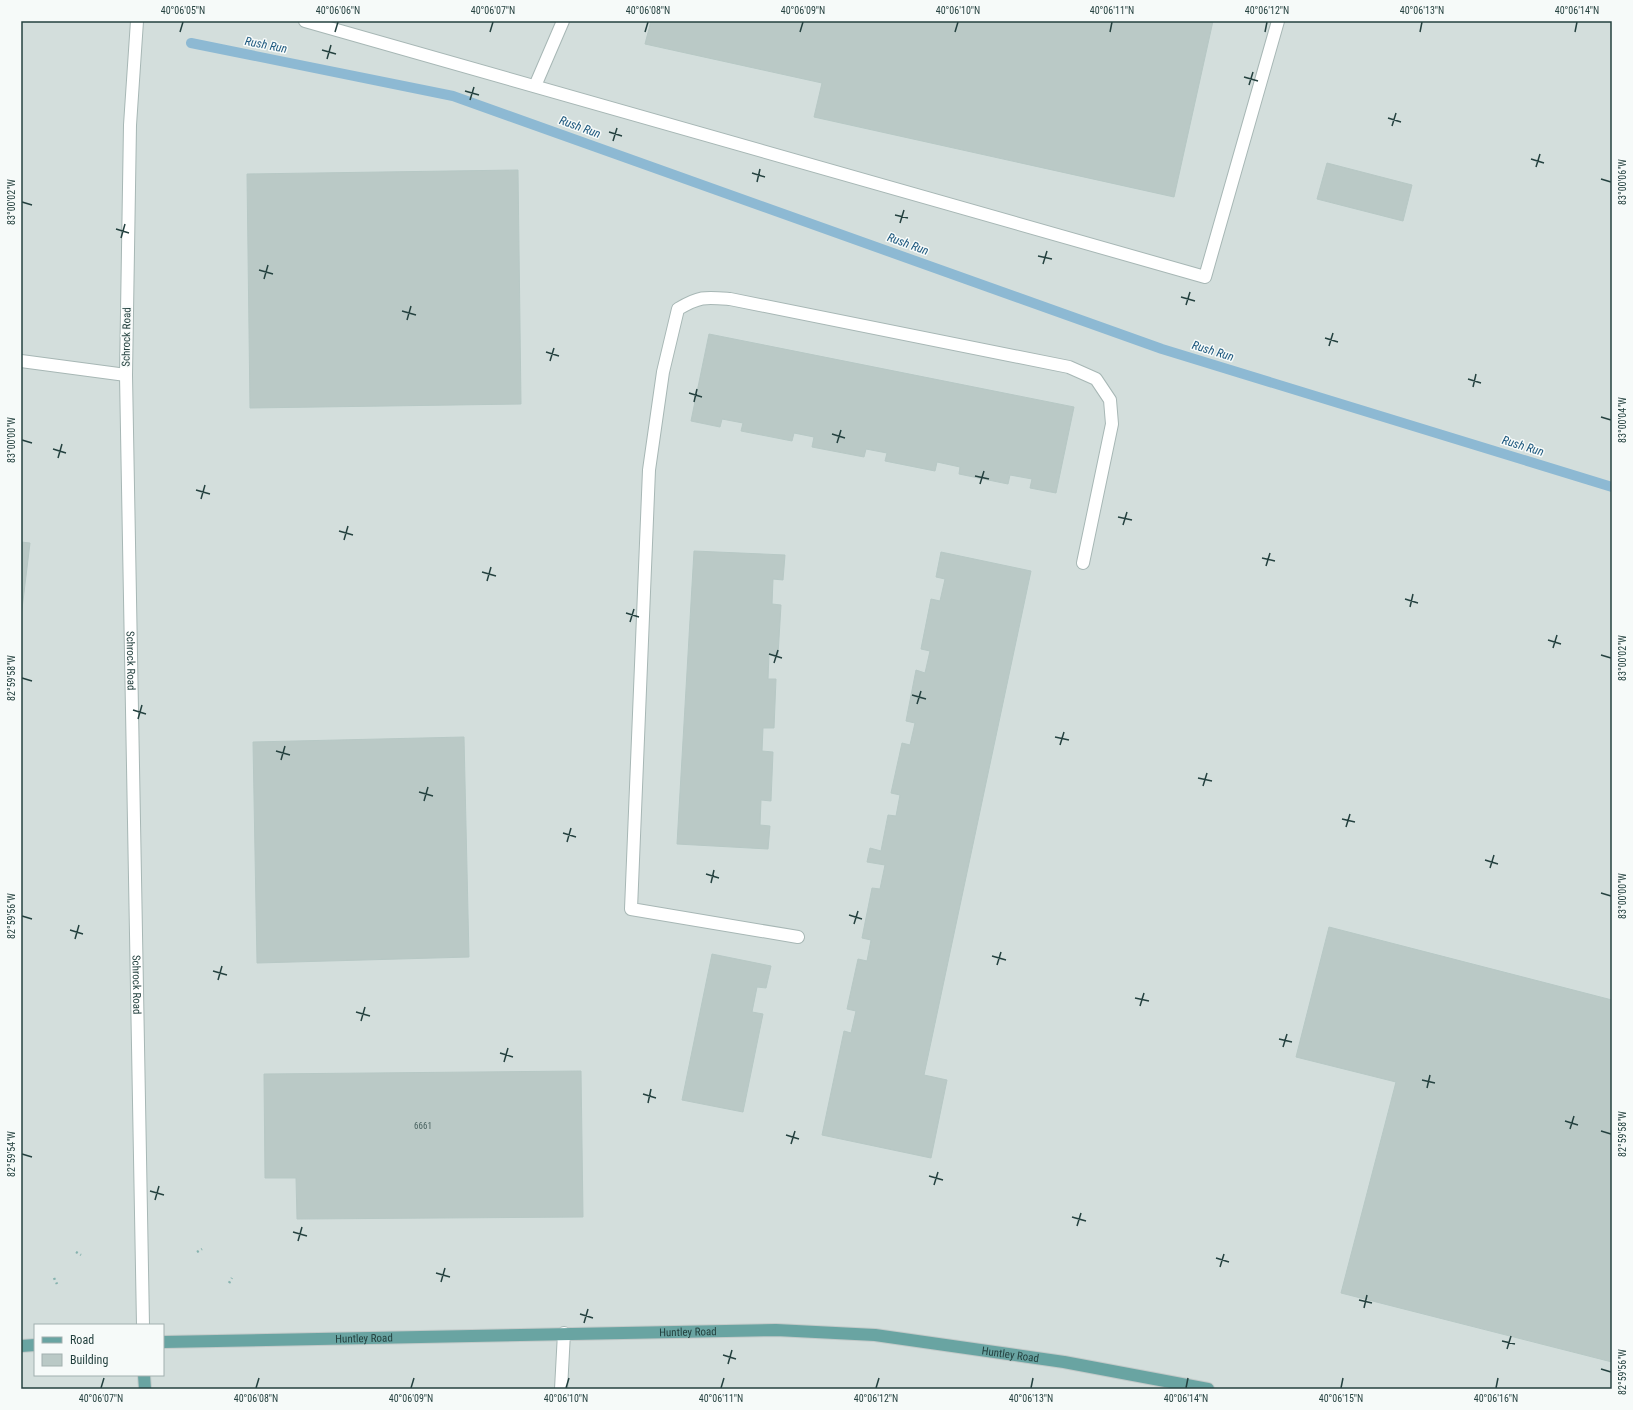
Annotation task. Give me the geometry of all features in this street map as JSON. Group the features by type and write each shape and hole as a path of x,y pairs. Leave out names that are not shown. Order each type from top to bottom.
{"main road":[{"name":"Huntley Road","path":"164,1342 776,1330 875,1335 1064,1362 1208,1389"},
{"path":"21,1346 34,1345"},
{"path":"144,1376 145,1389"}],"street":[{"name":"Schrock Road","path":"137,21 130,125 126,375 143,1324"},
{"path":"305,21 1205,277 1278,21"},
{"path":"535,86 563,21"},
{"path":"798,937 631,909 650,470 663,372 678,309 694,300 706,297 730,299 1069,367 1096,379 1110,400 1112,424 1083,563"},
{"path":"21,362 126,375"},
{"path":"561,1389 564,1334"}],"path":[{"path":"197,1252 202,1249"},
{"path":"76,1252 81,1255"},
{"path":"54,1278 58,1284"},
{"path":"229,1283 232,1278"}],"shaded area":[{"path":"21,21 1612,21 1612,1389 21,1389"}],"building":[{"path":"651,21 1213,21 1174,197 814,117 822,83 645,44"},
{"path":"1327,163 1412,185 1403,221 1317,199"},
{"path":"518,170 521,404 250,408 247,174"},
{"path":"709,334 1074,407 1056,493 1030,488 1032,479 1010,475 1008,484 959,474 960,467 937,462 935,471 885,461 887,453 866,449 864,457 812,447 814,437 794,433 792,441 741,431 743,423 722,419 720,427 691,421"},
{"path":"21,542 30,543 21,617"},
{"path":"694,551 785,555 783,580 773,579 772,604 781,605 778,655 769,654 768,679 776,679 774,728 763,728 762,751 773,752 771,801 761,800 760,825 770,826 768,849 677,844"},
{"path":"941,552 1031,571 924,1075 947,1080 931,1158 822,1135 844,1031 851,1033 856,1011 847,1009 858,959 867,961 871,940 862,938 872,888 880,889 885,865 867,862 870,848 881,851 888,815 896,816 900,795 891,793 902,743 910,745 915,723 906,721 916,670 925,673 930,651 921,649 931,599 940,601 945,579 936,577"},
{"path":"464,737 469,957 257,963 253,742"},
{"path":"1329,927 1612,1000 1612,1362 1341,1293 1396,1082 1296,1057"},
{"path":"712,954 771,966 766,988 757,987 752,1012 763,1014 743,1112 682,1100"},
{"path":"581,1071 583,1217 297,1219 296,1178 265,1178 264,1074"}],"waterway":[{"name":"Rush Run","path":"191,43 453,96 1162,349 1612,487"}]}
